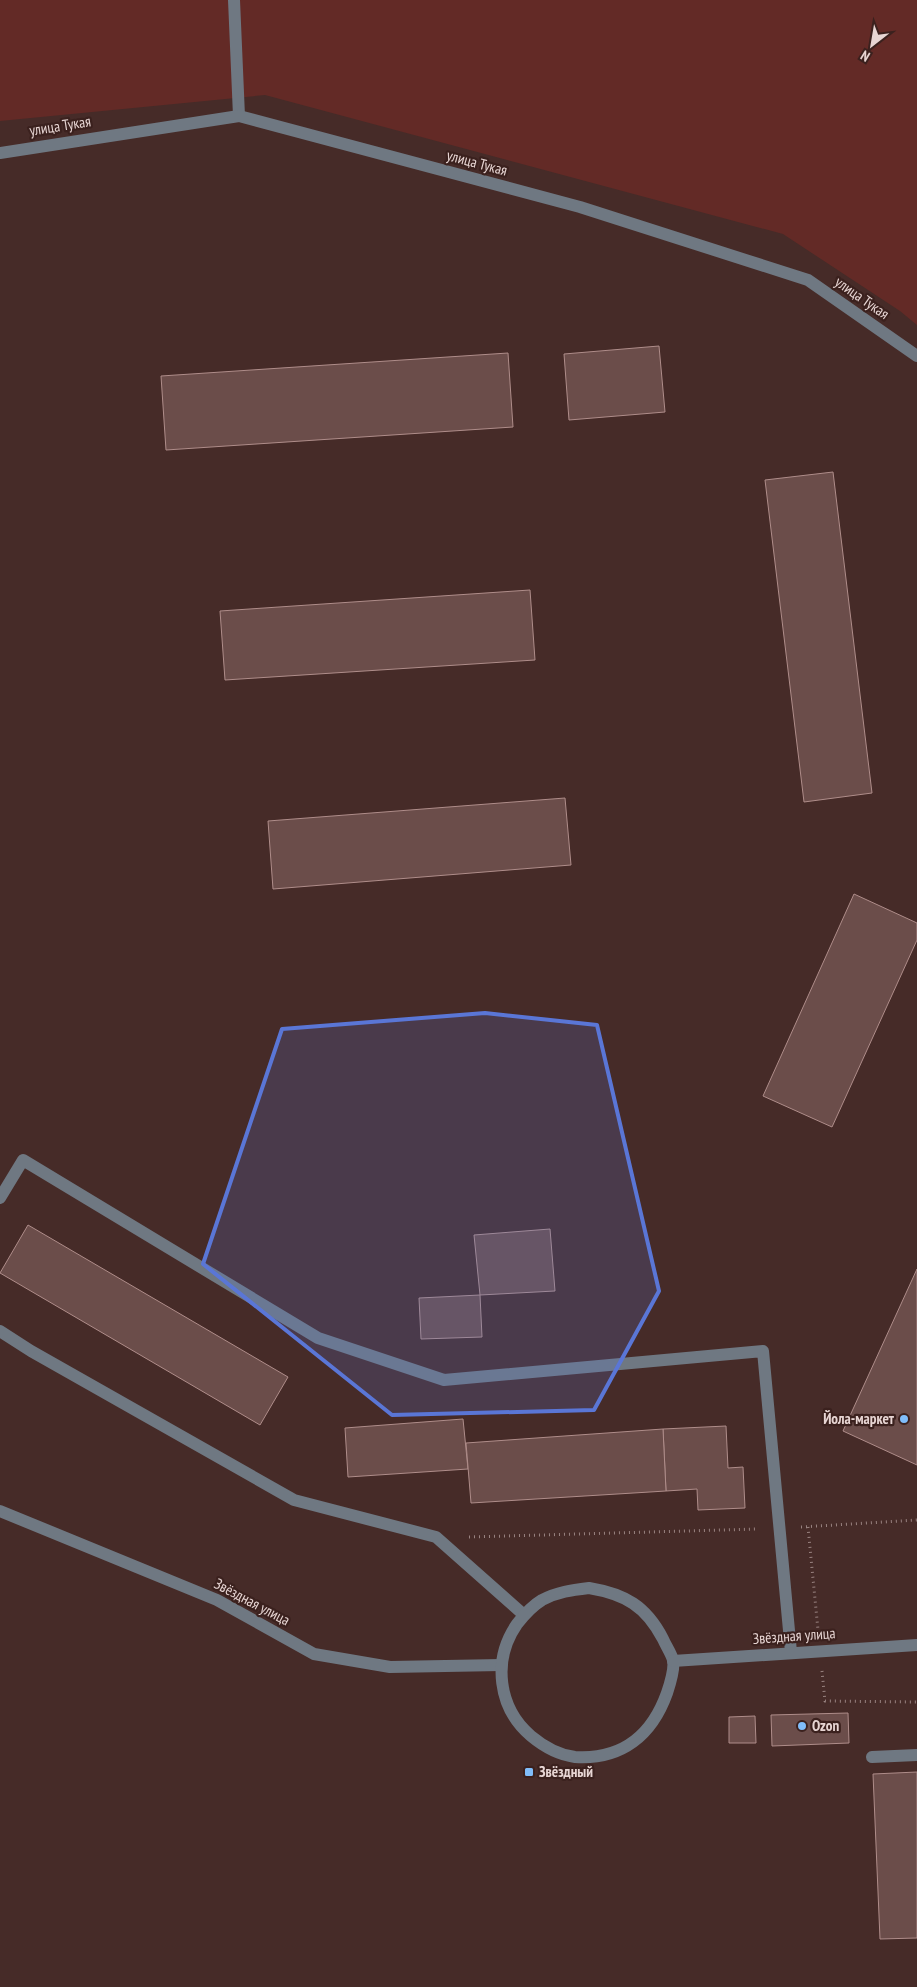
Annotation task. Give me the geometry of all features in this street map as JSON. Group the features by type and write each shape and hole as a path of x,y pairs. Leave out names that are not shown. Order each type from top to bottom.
{"street":[{"path":"234,0 239,116"},
{"name":"улица Тукая","path":"0,153 239,116 580,207 808,280 917,356"},
{"path":"0,1198 23,1160 318,1338 444,1380 763,1351 791,1652"},
{"path":"0,1331 40,1356 294,1500 436,1537 524,1615"},
{"name":"Звёздная улица","path":"0,1511 217,1600 314,1654 390,1667 501,1665"},
{"path":"589,1588 608,1591 626,1598 641,1609 656,1626 673,1661 670,1685 661,1710 647,1731 627,1747 600,1756 574,1757 543,1746 522,1728 509,1709 502,1687 501,1665 510,1634 524,1615 540,1601 566,1590 589,1588"},
{"name":"Звёздная улица","path":"673,1661 917,1645"},
{"path":"872,1757 917,1755"}],"path":[{"path":"436,1537 780,1529 917,1520"},
{"path":"808,1527 825,1701 917,1702"}],"highlighted area":[{"path":"485,1013 597,1025 659,1291 594,1410 392,1415 203,1264 282,1029"}],"shaded area":[{"path":"0,0 917,0 917,325 900,311 783,234 265,95 0,121"}],"building":[{"path":"659,346 665,412 569,420 564,354"},
{"path":"508,353 513,427 166,450 161,376"},
{"path":"833,472 872,793 804,802 765,480"},
{"path":"530,590 535,660 225,680 220,611"},
{"path":"565,798 571,865 273,889 268,821"},
{"path":"854,894 917,923 917,940 832,1127 763,1096"},
{"path":"28,1225 288,1377 260,1425 0,1273"},
{"path":"550,1229 555,1291 480,1295 474,1235"},
{"path":"917,1269 917,1465 843,1431"},
{"path":"480,1295 482,1337 421,1339 419,1298"},
{"path":"463,1419 468,1469 348,1477 345,1428"},
{"path":"726,1426 728,1468 743,1467 745,1508 698,1510 697,1489 666,1491 663,1429"},
{"path":"663,1429 666,1491 471,1503 466,1443"},
{"path":"848,1713 849,1743 772,1746 771,1715"},
{"path":"755,1716 756,1743 729,1743 729,1717"},
{"path":"917,1772 917,1938 880,1939 873,1774"}],"place":[{"name":"Йола-маркет","path":"904,1419"},
{"name":"Ozon","path":"802,1726"},
{"name":"Звёздный","path":"529,1772"}]}
